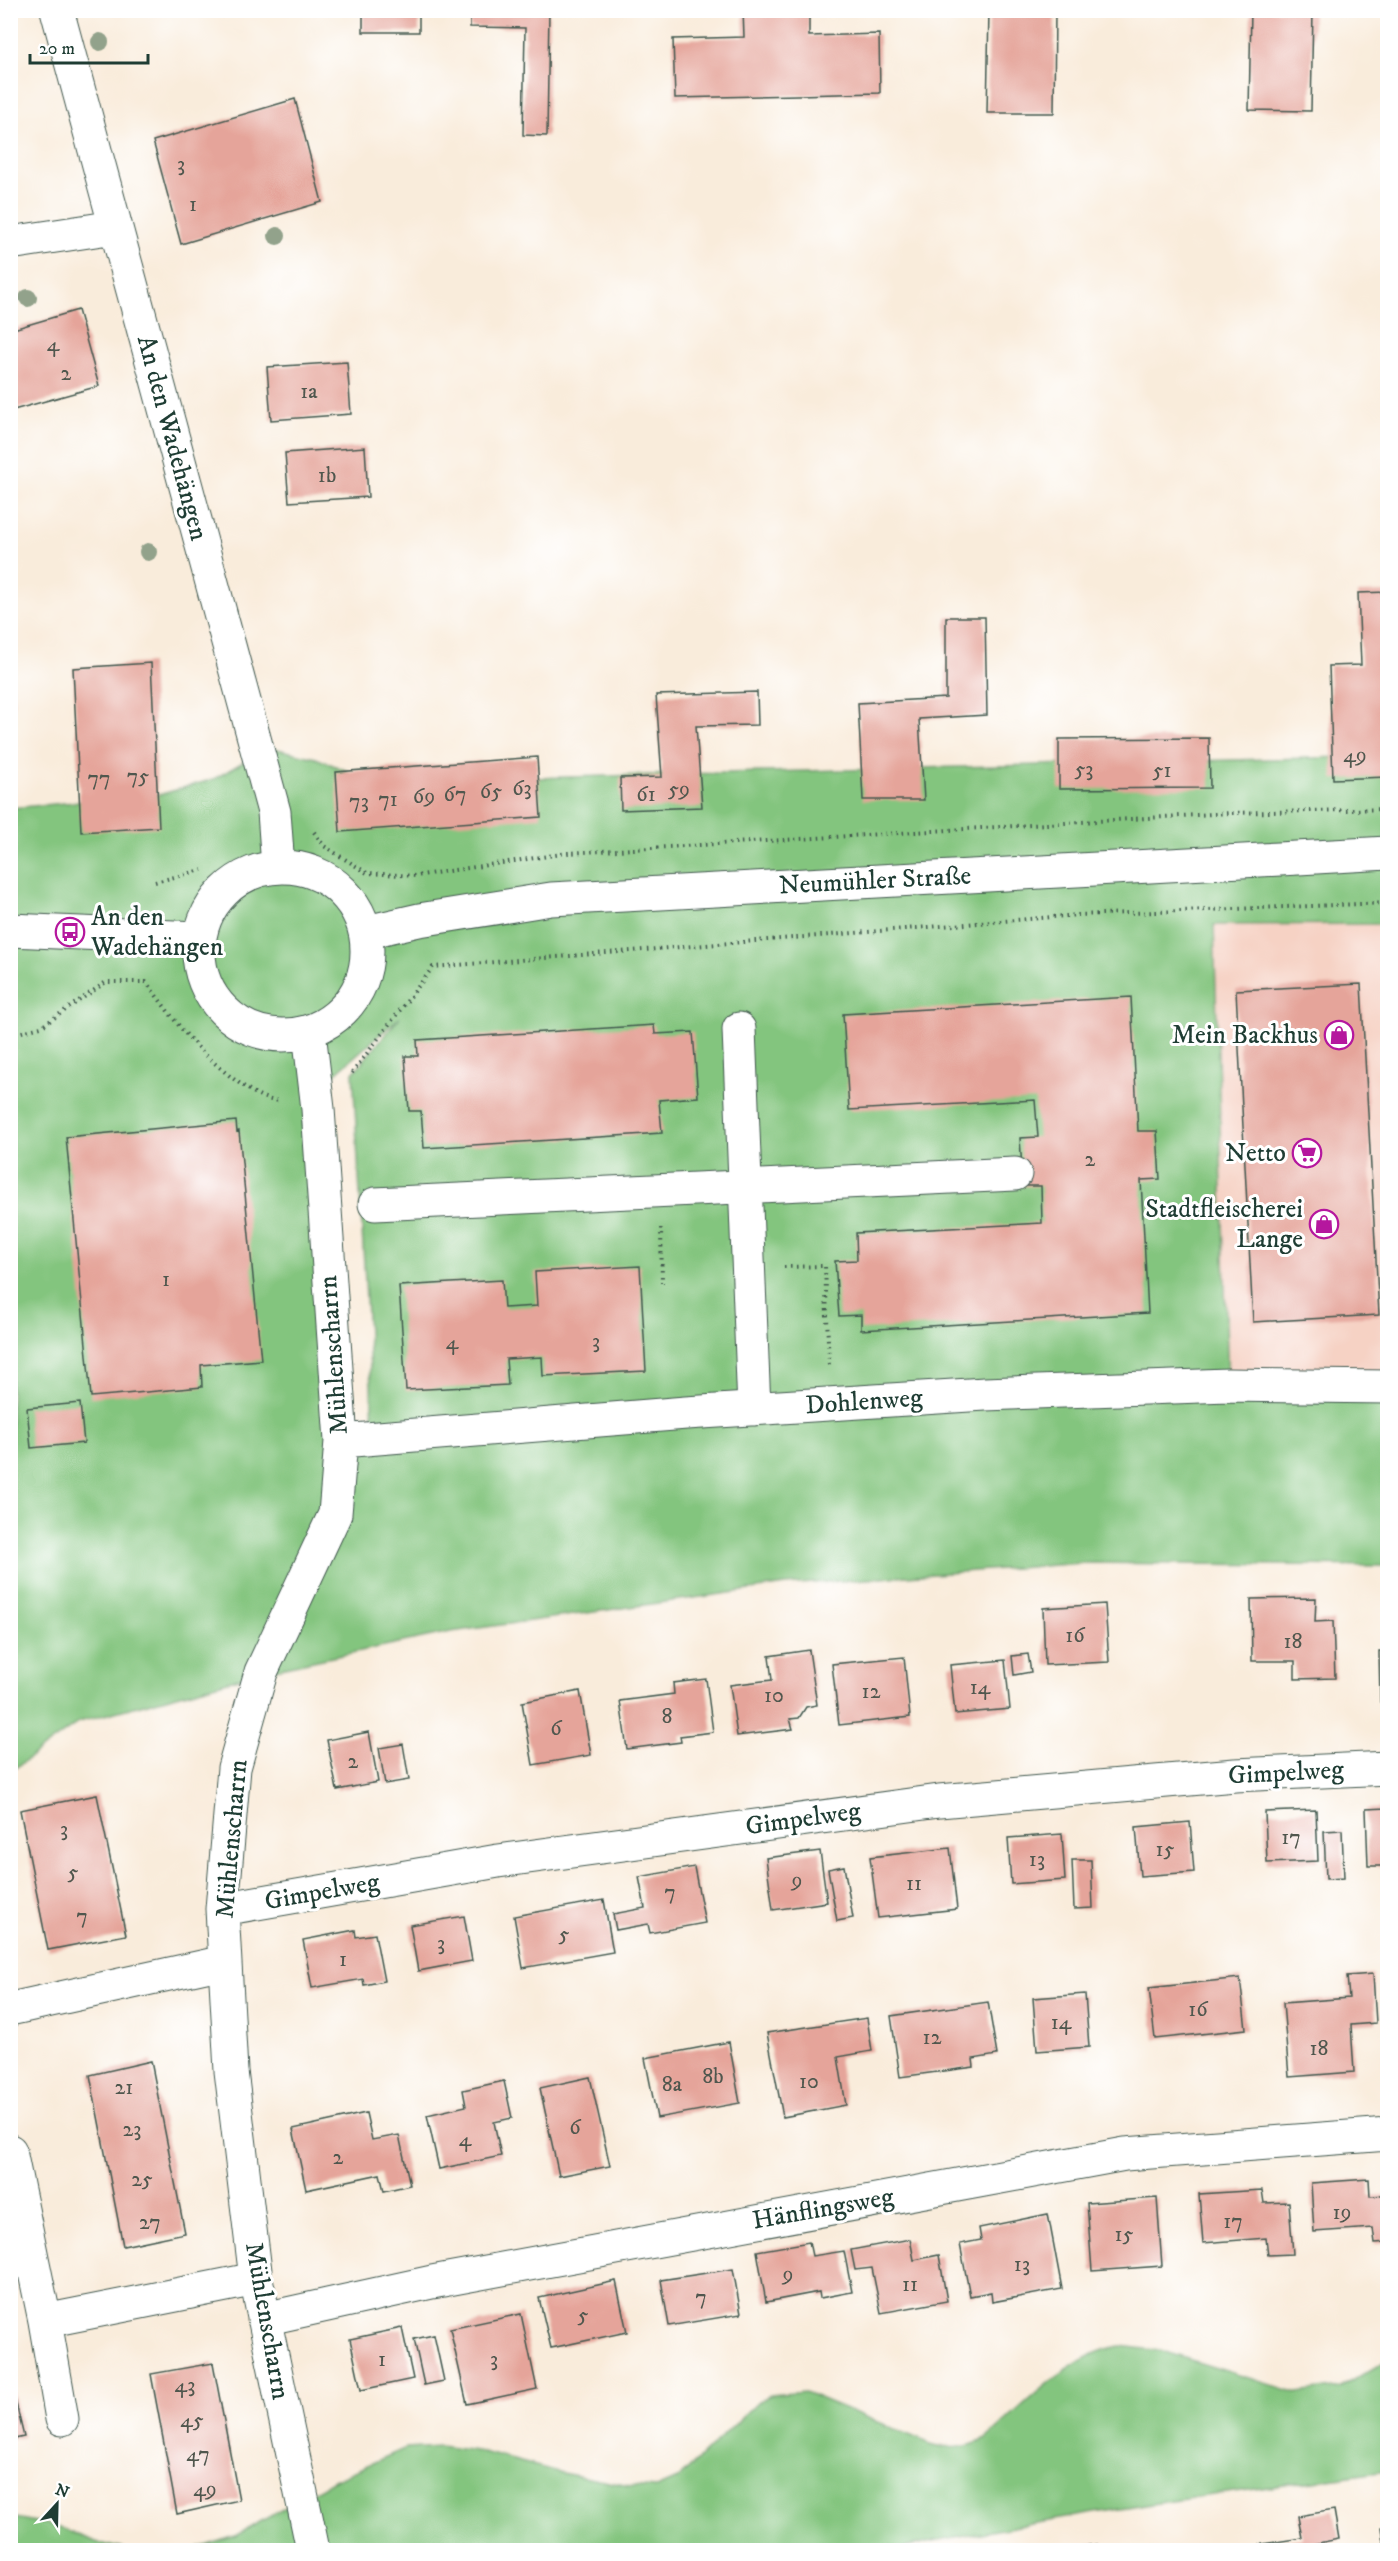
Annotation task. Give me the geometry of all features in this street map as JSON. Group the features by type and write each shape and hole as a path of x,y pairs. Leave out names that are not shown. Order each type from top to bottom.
{"street":[{"name":"An den Wadehängen","path":"57,10 273,812 278,867"},
{"path":"10,243 115,227"},
{"name":"Neumühler Straße","path":"366,932 419,920 551,899 1388,853"},
{"path":"278,867 296,868 320,875 341,889 357,909 366,932 368,957 364,973 350,1003 332,1020 309,1032 282,1036 255,1031 231,1018 215,1002 204,981 199,959 198,938 209,910 225,890 246,875 278,867"},
{"path":"10,930 198,938"},
{"path":"739,1029 754,1409"},
{"name":"Mühlenscharrn","path":"309,1032 318,1109 341,1441 335,1514 261,1672 234,1768 222,1909 231,2071 256,2279 313,2550"},
{"path":"375,1204 1015,1174"},
{"name":"Dohlenweg","path":"341,1441 754,1409 985,1394 1228,1385 1388,1387"},
{"name":"Gimpelweg","path":"222,1909 498,1861 939,1801 1235,1775 1388,1768"},
{"path":"10,2009 224,1962"},
{"name":"Hänflingsweg","path":"264,2319 432,2282 1125,2154 1388,2134"},
{"path":"10,2151 45,2321 62,2419"},
{"path":"45,2321 256,2279"}],"path":[{"path":"311,828 324,846 367,873 415,876 568,854 1230,813 1388,809"},
{"path":"155,882 202,870"},
{"path":"353,1085 353,1073 388,1023 433,967 1078,915 1388,903"},
{"path":"10,1035 41,1027 106,982 147,982 192,1041 252,1094 274,1102"},
{"path":"659,1191 663,1283"},
{"path":"749,1269 825,1266 831,1404"}],"shaded area":[{"path":"1387,924 1387,1387 1228,1385 1214,925"}],"green space":[{"path":"269,747 316,758 374,782 1387,756 1387,924 1214,925 1228,1385 1387,1387 1387,1566 1082,1563 786,1585 451,1632 261,1672 79,1722 11,1771 11,808 162,794 214,779","holes":["400,1017 353,1073 374,1438 341,1441 315,1091"]},
{"path":"1120,2346 1162,2351 1297,2393 1341,2387 1387,2360 1387,2471 1078,2516 894,2550 195,2550 235,2536 336,2479 406,2448 440,2446 483,2452 562,2473 630,2486 656,2488 679,2478 758,2402 770,2395 805,2392 931,2444 945,2447 966,2446 986,2439 1031,2397 1066,2370 1083,2359"},
{"path":"15,2518 52,2525 96,2542 128,2550 11,2550 11,2520"}],"building":[{"path":"363,10 419,10 419,32 363,32"},
{"path":"470,10 549,10 547,136 523,135 525,28 470,27"},
{"path":"743,10 809,10 809,36 879,34 880,93 675,98 673,39 744,37"},
{"path":"989,10 1055,10 1054,113 987,113"},
{"path":"1251,10 1313,10 1311,111 1249,110"},
{"path":"295,99 322,202 181,244 153,141"},
{"path":"78,310 99,386 10,411 10,330"},
{"path":"347,362 351,414 271,420 267,367"},
{"path":"365,447 368,497 289,502 285,453"},
{"path":"1388,592 1388,777 1333,779 1329,666 1361,665 1358,593"},
{"path":"946,617 985,617 987,715 919,719 924,800 863,800 858,703 946,698"},
{"path":"151,663 159,827 81,832 73,668"},
{"path":"10,680 12,680 14,708 10,708"},
{"path":"757,692 758,725 696,726 702,807 621,810 620,778 662,777 656,695"},
{"path":"1209,738 1210,788 1059,789 1059,739"},
{"path":"537,757 541,817 340,832 336,772"},
{"name":"Netto","path":"1361,984 1379,1315 1253,1322 1236,990"},
{"path":"1131,997 1138,1131 1157,1131 1160,1179 1141,1180 1148,1313 861,1330 861,1315 839,1316 835,1261 857,1260 856,1233 1042,1223 1041,1186 1023,1186 1020,1138 1038,1137 1035,1100 849,1110 843,1014"},
{"path":"654,1025 655,1034 693,1032 698,1097 659,1100 662,1133 424,1148 421,1111 409,1111 405,1056 418,1056 417,1040"},
{"path":"236,1121 237,1132 239,1131 261,1360 201,1365 202,1387 91,1397 66,1137"},
{"path":"640,1266 646,1371 543,1376 542,1357 506,1359 508,1385 406,1390 399,1286 502,1280 504,1308 537,1306 535,1272"},
{"path":"80,1403 84,1443 31,1448 27,1408"},
{"path":"1316,1598 1315,1622 1333,1621 1335,1678 1295,1679 1295,1661 1252,1661 1251,1599"},
{"path":"1105,1604 1109,1662 1045,1665 1043,1608"},
{"path":"809,1650 817,1705 806,1707 799,1718 790,1719 793,1729 737,1736 730,1685 772,1680 769,1656"},
{"path":"1379,1651 1388,1651 1388,1702 1380,1702"},
{"path":"1028,1654 1031,1672 1014,1675 1012,1656"},
{"path":"904,1657 910,1717 839,1725 832,1664"},
{"path":"1005,1660 1010,1709 955,1714 950,1665"},
{"path":"706,1679 713,1732 680,1736 681,1742 627,1749 620,1701 674,1694 673,1683"},
{"path":"580,1691 591,1755 533,1765 522,1702"},
{"path":"369,1732 378,1782 337,1790 327,1740"},
{"path":"403,1744 409,1780 385,1784 379,1748"},
{"path":"97,1795 126,1935 48,1950 20,1810"},
{"path":"1388,1808 1388,1866 1368,1866 1366,1809"},
{"path":"1316,1810 1318,1861 1267,1863 1265,1812"},
{"path":"1190,1822 1194,1872 1140,1876 1136,1827"},
{"path":"1342,1830 1344,1878 1326,1879 1324,1831"},
{"path":"1062,1834 1065,1880 1011,1884 1008,1838"},
{"path":"950,1848 957,1909 878,1918 870,1857"},
{"path":"820,1851 827,1902 773,1910 766,1858"},
{"path":"1072,1860 1091,1860 1093,1908 1074,1909"},
{"path":"844,1866 853,1918 837,1921 828,1869"},
{"path":"694,1867 705,1923 650,1933 648,1924 616,1930 613,1914 645,1908 639,1877"},
{"path":"604,1900 613,1952 523,1968 514,1916"},
{"path":"464,1916 472,1961 418,1971 410,1925"},
{"path":"355,1930 356,1937 375,1934 384,1981 364,1985 363,1979 312,1988 303,1940"},
{"path":"1373,1974 1376,2023 1351,2025 1354,2072 1289,2077 1283,2003 1349,1998 1347,1976"},
{"path":"1240,1978 1246,2029 1155,2039 1149,1988"},
{"path":"1085,1994 1089,2047 1037,2051 1033,1998"},
{"path":"988,2002 997,2055 973,2059 974,2067 900,2077 891,2016"},
{"path":"867,2018 872,2051 838,2057 846,2105 783,2117 767,2033"},
{"path":"729,2042 740,2103 657,2118 645,2058"},
{"path":"151,2061 185,2233 123,2246 90,2075"},
{"path":"590,2077 610,2166 559,2176 540,2088"},
{"path":"504,2081 512,2118 494,2122 501,2156 439,2169 427,2115 466,2106 463,2090"},
{"path":"366,2113 372,2140 399,2135 410,2185 384,2191 380,2174 306,2190 293,2129"},
{"path":"1369,2179 1370,2196 1388,2195 1388,2242 1375,2243 1373,2228 1314,2232 1311,2183"},
{"path":"1262,2190 1264,2203 1289,2202 1293,2254 1268,2255 1266,2238 1203,2243 1199,2194"},
{"path":"1157,2198 1162,2266 1092,2271 1087,2203"},
{"path":"1048,2214 1062,2289 992,2302 991,2292 970,2296 960,2244 981,2240 979,2228"},
{"path":"910,2239 914,2260 939,2255 947,2301 881,2313 872,2268 855,2270 851,2250"},
{"path":"809,2242 812,2256 844,2251 852,2292 820,2298 819,2292 766,2302 757,2251"},
{"path":"733,2269 741,2314 669,2326 661,2280"},
{"path":"616,2281 627,2332 551,2348 539,2298"},
{"path":"521,2314 537,2389 467,2404 450,2329"},
{"path":"402,2328 413,2379 361,2390 350,2339"},
{"path":"434,2335 444,2381 424,2385 414,2339"},
{"path":"213,2363 239,2500 177,2514 151,2374"},
{"path":"10,2378 24,2437 10,2440"},
{"path":"1334,2510 1339,2539 1313,2544 1314,2550 1250,2550 1250,2546 1302,2538 1298,2516"},
{"path":"1388,2526 1388,2550 1385,2550 1382,2527"},
{"path":"1097,2544 1098,2550 1066,2550 1066,2549"}],"place":[{"name":"An den Wadehängen","path":"70,932"},
{"name":"Mein Backhus","path":"1339,1035"},
{"name":"Netto","path":"1307,1153"},
{"name":"Stadtfleischerei Lange","path":"1324,1224"}]}
